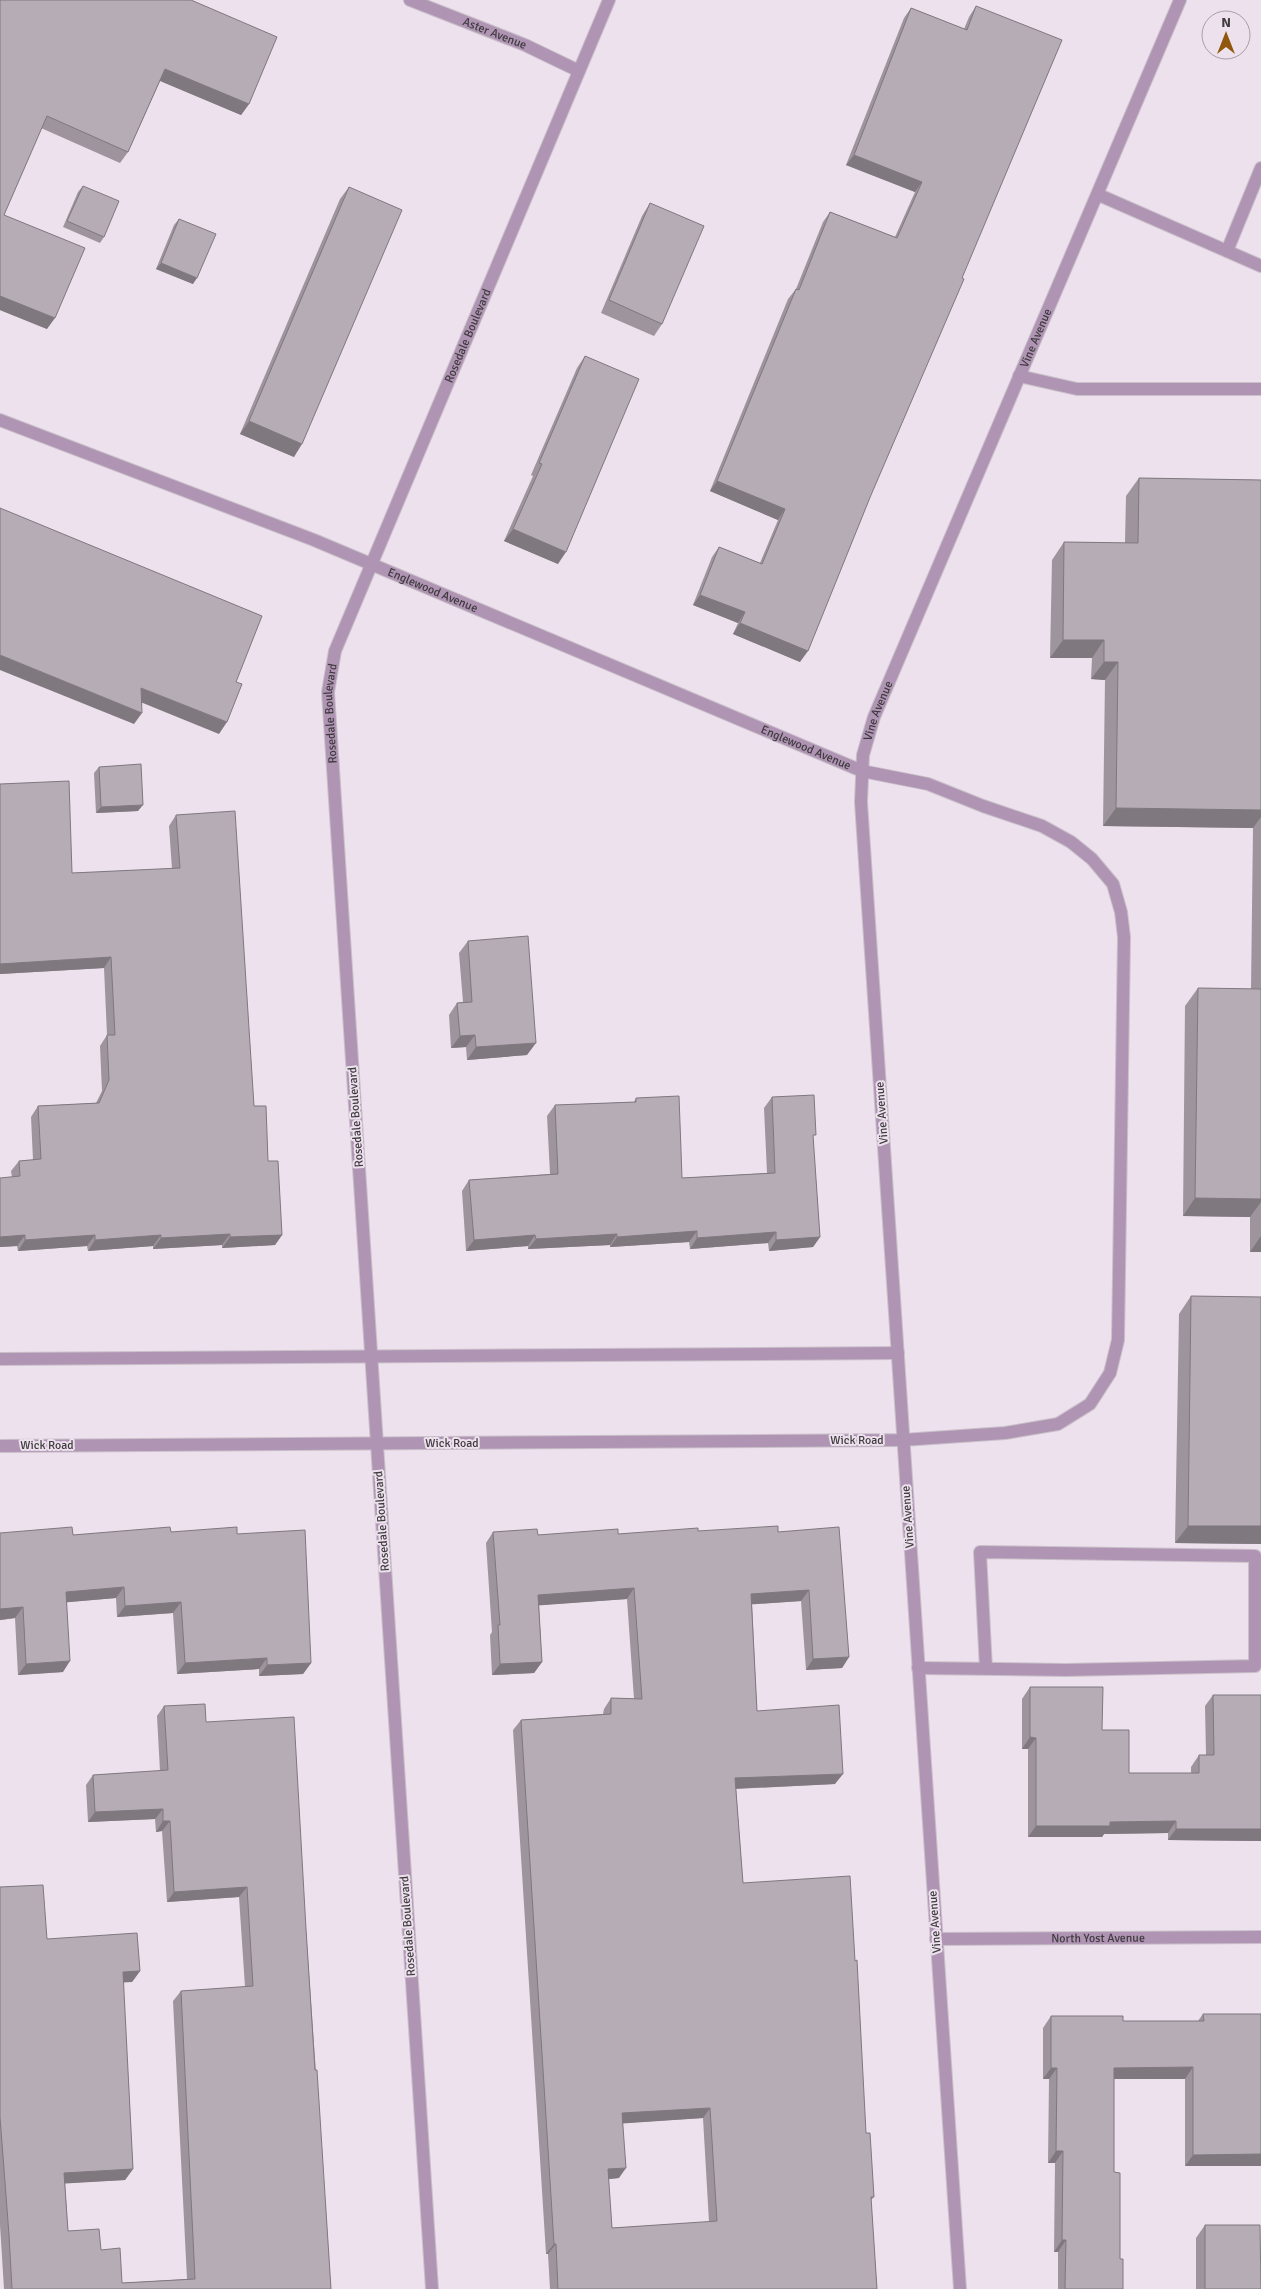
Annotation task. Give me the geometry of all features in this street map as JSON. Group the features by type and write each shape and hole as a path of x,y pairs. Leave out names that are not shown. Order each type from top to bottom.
{"street":[{"name":"Aster Avenue","path":"410,0 525,45 579,71"},
{"name":"Rosedale Boulevard","path":"432,2289 328,692 335,651 609,0"},
{"name":"Vine Avenue","path":"960,2289 862,802 863,755 874,717 1180,0"},
{"path":"1227,251 1261,168"},
{"path":"1098,194 1261,266"},
{"path":"1019,376 1077,389 1261,389"},
{"name":"Englewood Avenue","path":"0,420 314,540 862,771 928,784 983,806 1042,826 1071,842 1092,859 1113,884 1121,912 1124,937 1120,1295 1118,1340 1110,1373 1090,1404 1058,1424 1005,1433 903,1440"},
{"path":"0,1359 898,1353"},
{"name":"Wick Road","path":"0,1446 903,1440"},
{"path":"918,1668 1066,1670 1254,1666 1254,1556 980,1552 986,1668"},
{"name":"North Yost Avenue","path":"936,1939 1261,1937"}],"building":[{"path":"0,0 191,0 277,37 249,104 165,69 128,152 47,116 4,215 85,248 55,318 0,296"},
{"path":"976,6 1062,40 962,278 964,279 871,495 808,651 740,623 745,612 700,595 719,547 762,564 785,509 717,481 796,289 799,290 830,212 897,238 922,182 854,155 911,8 967,30"},
{"path":"83,186 119,201 104,237 67,221"},
{"path":"349,187 402,210 302,444 249,421"},
{"path":"650,203 704,226 662,324 609,300"},
{"path":"179,219 216,234 197,278 161,263"},
{"path":"585,356 639,379 566,552 513,529 542,464 539,463"},
{"path":"1139,478 1261,480 1261,810 1116,808 1118,662 1104,662 1104,640 1063,640 1064,542 1138,543"},
{"path":"0,508 262,616 236,682 242,684 227,722 141,688 142,713 0,655"},
{"path":"141,764 143,805 101,807 99,767"},
{"path":"69,781 72,873 180,868 176,815 235,811 254,1106 266,1106 268,1161 278,1161 282,1235 230,1237 230,1234 161,1238 161,1235 95,1240 95,1235 25,1240 25,1235 0,1237 0,1178 20,1176 19,1161 41,1159 38,1106 99,1103 109,1080 107,1035 115,1035 111,957 0,964 0,784"},
{"path":"528,936 536,1043 476,1047 475,1035 460,1036 457,1003 472,1002 468,941"},
{"path":"1198,988 1261,989 1261,1199 1195,1198"},
{"path":"814,1095 816,1135 813,1135 820,1237 776,1240 776,1232 697,1238 697,1231 617,1237 617,1234 536,1239 535,1235 474,1240 469,1180 558,1174 555,1105 636,1102 636,1098 679,1096 682,1178 775,1173 772,1097"},
{"path":"1191,1296 1261,1297 1261,1526 1188,1526"},
{"path":"778,1526 778,1532 839,1527 849,1657 813,1659 809,1590 751,1594 757,1711 839,1705 843,1774 735,1778 743,1883 850,1876 855,1961 857,1960 866,2133 870,2133 874,2197 871,2197 877,2289 558,2289 521,1720 611,1714 611,1698 642,1699 634,1588 538,1595 542,1662 500,1664 498,1625 500,1625 493,1532 537,1529 538,1535 618,1529 618,1534 698,1528 698,1531","holes":["710,2108 717,2221 612,2228 608,2169 626,2168 622,2113"]},
{"path":"72,1527 73,1535 170,1527 171,1532 237,1527 237,1534 305,1530 311,1663 267,1665 267,1658 185,1663 181,1602 125,1606 124,1587 66,1592 70,1661 26,1664 23,1607 0,1609 0,1533"},
{"path":"1030,1687 1103,1687 1102,1730 1129,1730 1129,1773 1199,1773 1199,1755 1214,1755 1213,1695 1261,1695 1261,1829 1176,1829 1176,1821 1110,1822 1110,1826 1036,1826 1036,1738 1030,1737"},
{"path":"205,1704 206,1722 294,1717 315,2070 317,2070 331,2289 12,2289 0,2117 0,1887 43,1885 47,1939 137,1933 140,1971 123,1972 133,2169 64,2173 68,2231 99,2229 101,2250 120,2248 122,2283 195,2279 181,1991 253,1986 247,1887 174,1892 170,1821 163,1821 163,1809 95,1812 93,1775 168,1770 164,1706"},
{"path":"1203,2014 1261,2014 1261,2154 1193,2155 1193,2067 1114,2068 1114,2172 1120,2173 1120,2259 1123,2259 1123,2289 1065,2289 1066,2240 1062,2240 1063,2151 1056,2151 1057,2068 1051,2068 1051,2016 1123,2016 1123,2021 1204,2021"},
{"path":"1205,2225 1260,2225 1261,2289 1205,2289"}]}
